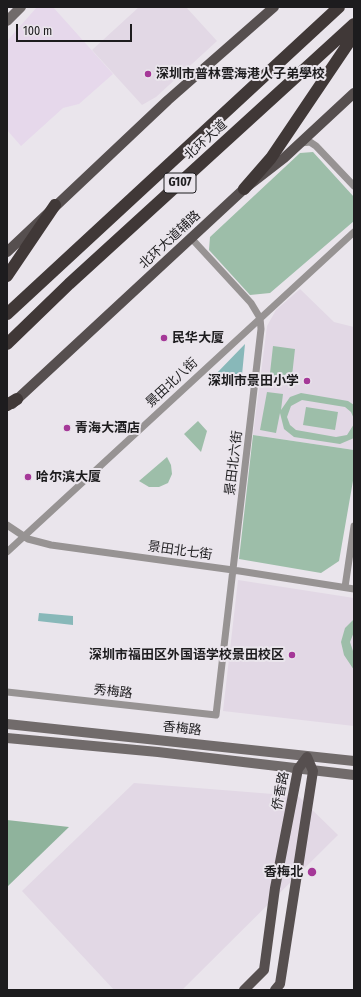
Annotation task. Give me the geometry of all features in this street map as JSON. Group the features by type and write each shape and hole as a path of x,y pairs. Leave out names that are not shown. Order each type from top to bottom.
{"highway":[{"name":"北环大道","path":"7,314 339,7"},
{"name":"北环大道","path":"7,344 69,284 354,24"},
{"path":"244,189 271,158 354,35"},
{"path":"7,276 55,205"}],"main road":[{"path":"7,14 14,7"},
{"path":"7,21 21,7"},
{"path":"7,252 55,205 168,100 274,7"},
{"name":"北环大道辅路","path":"7,409 12,402 244,189 274,166 354,93"},
{"name":"香梅路","path":"7,724 354,761"},
{"name":"香梅路","path":"7,738 158,752 312,771 354,774"},
{"name":"侨香路","path":"244,990 264,970 275,888 298,769 307,757"},
{"name":"侨香路","path":"275,990 280,984 312,771 307,757"}],"street":[{"path":"298,144 307,142 316,146 354,186"},
{"name":"景田北八街","path":"7,552 354,232"},
{"path":"192,238 248,300 260,318"},
{"name":"景田北六街","path":"216,715 261,339 260,318"},
{"name":"景田北七街","path":"7,525 23,537 51,545 233,570 354,589"},
{"path":"345,587 354,526"},
{"name":"秀梅路","path":"7,692 216,715"}],"shaded area":[{"path":"37,7 53,7 113,74 79,104 63,108 21,146 7,130 7,41"},
{"name":"深圳市普林雲海港人子弟學校","path":"139,7 186,7 217,41 156,97 142,105 92,50"},
{"name":"深圳市景田小学","path":"300,289 334,322 354,327 354,450 253,435 267,326 276,310"},
{"name":"深圳市福田区外国语学校景田校区","path":"238,580 354,598 354,726 223,711"},
{"path":"134,783 298,796 338,835 182,990 114,990 22,891"}],"green space":[{"path":"313,152 354,197 354,221 270,293 250,295 209,250 210,237 300,153"},
{"path":"273,346 295,349 291,385 269,382"},
{"path":"267,392 283,394 281,410 290,397 301,393 348,401 354,405 354,419 351,412 345,407 302,400 291,406 287,417 290,425 296,430 336,437 347,435 354,424 354,438 340,444 294,437 284,429 280,413 276,433 260,430"},
{"path":"306,407 338,412 335,430 303,425"},
{"path":"198,421 207,431 201,452 184,434"},
{"path":"253,435 354,450 354,475 339,561 321,573 239,559"},
{"path":"167,457 171,465 172,474 168,483 159,487 149,487 139,481"},
{"path":"354,619 354,632 350,642 354,654 354,670 344,655 341,642 345,628"},
{"path":"7,820 69,827 7,887"}],"water":[{"path":"245,344 241,385 213,377"},
{"path":"39,613 73,616 73,625 38,621"}],"place":[{"name":"深圳市普林雲海港人子弟學校","path":"148,74"},
{"name":"民华大厦","path":"164,338"},
{"name":"深圳市景田小学","path":"307,381"},
{"name":"青海大酒店","path":"67,428"},
{"name":"哈尔滨大厦","path":"28,477"},
{"name":"深圳市福田区外国语学校景田校区","path":"292,655"},
{"name":"香梅北","path":"312,872"}]}
